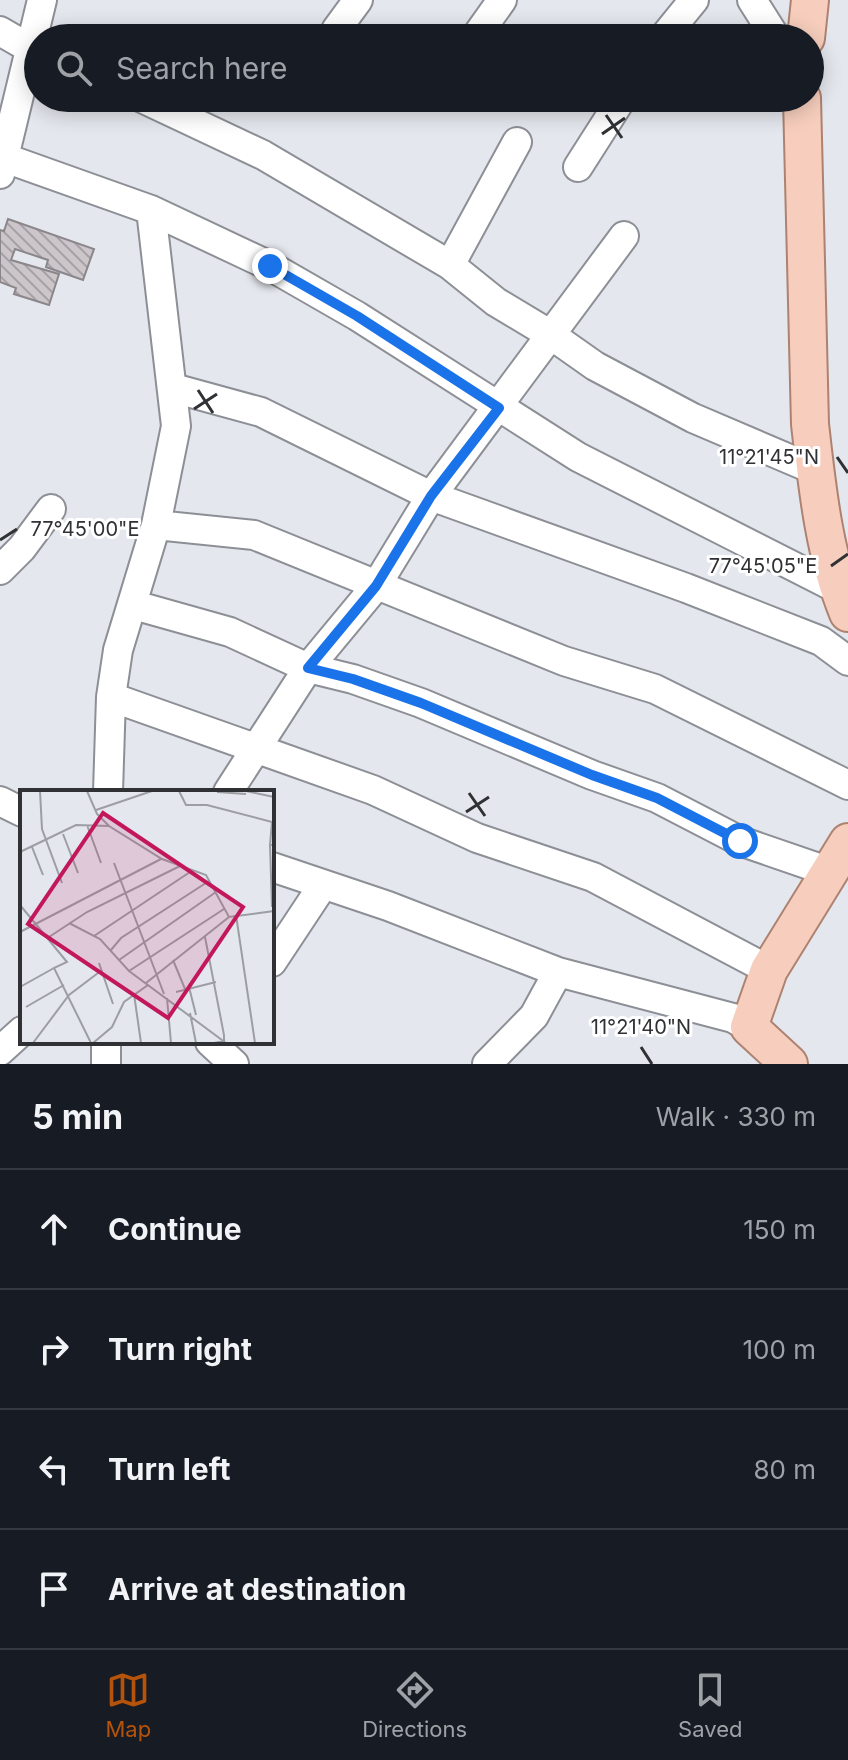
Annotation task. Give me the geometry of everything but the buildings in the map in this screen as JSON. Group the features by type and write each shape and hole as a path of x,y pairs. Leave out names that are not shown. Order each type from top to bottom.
{"main road":[{"path":"807,24 810,0"},
{"path":"802,112 810,424 815,470 843,601"},
{"path":"780,1061 749,1027 769,970 839,857"}],"street":[{"path":"38,24 42,0"},
{"path":"340,24 358,0"},
{"path":"485,24 502,0"},
{"path":"674,24 694,0"},
{"path":"752,0 767,24"},
{"path":"0,31 24,46"},
{"path":"24,86 3,166 151,210 270,266 345,309 578,457 843,601"},
{"path":"172,112 263,155 450,265 496,302 595,366 693,418 815,470"},
{"path":"578,167 613,112"},
{"path":"450,265 517,142"},
{"path":"108,790 111,697 118,650 156,525 176,426 151,210"},
{"path":"229,790 308,668 376,586 431,496 624,236"},
{"path":"173,388 261,412 431,496 753,614 821,641 848,661"},
{"path":"0,570 11,541 51,509"},
{"path":"156,525 254,535 376,586 475,621 564,661 655,689 848,785"},
{"path":"134,605 230,632 308,668 353,679 421,703 592,775 657,798 740,841 839,857"},
{"path":"111,697 373,790 477,838 593,877 769,970"},
{"path":"274,868 388,906 558,972 733,1018 749,1027"},
{"path":"274,959 323,885"},
{"path":"487,1064 534,1016 558,972"},
{"path":"0,1051 20,1033"}],"route":[{"path":"270,266 357,316 499,408 431,496 376,586 308,668 353,679 421,703 592,775 657,798 740,841"}]}
